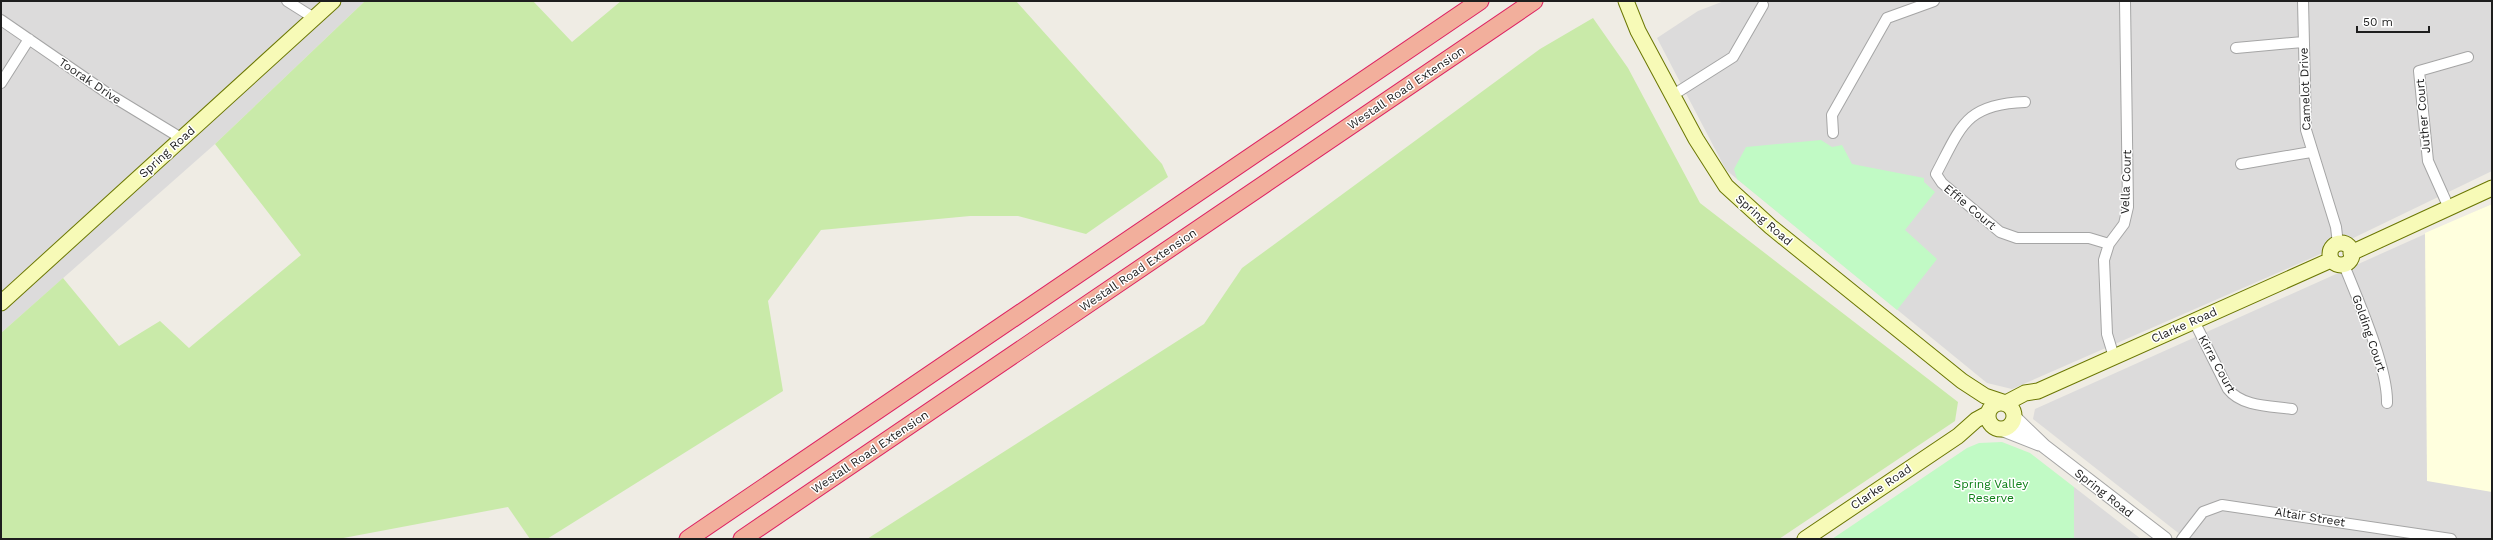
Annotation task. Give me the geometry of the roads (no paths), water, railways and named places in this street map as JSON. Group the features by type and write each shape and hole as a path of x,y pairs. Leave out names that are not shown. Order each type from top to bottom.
{"highway":[{"path":"688,539 1480,1"},
{"name":"Westall Road Extension","path":"742,539 1534,1"}],"main road":[{"name":"Spring Road","path":"1,303 333,1"},
{"name":"Spring Road","path":"1625,3 1672,95 1714,170 1745,206 1962,381 2009,409"},
{"name":"Clarke Road","path":"2009,409 2025,393 2038,391 2194,321 2342,259 2492,188"},
{"path":"2338,244 2345,244 2342,259"},
{"name":"Spring Road","path":"1962,381 1988,413"},
{"path":"1994,404 2009,409 2010,426 2000,429 1991,425 1988,413 1994,404"},
{"name":"Clarke Road","path":"1805,539 1958,436 1976,420 1988,413"},
{"name":"Clarke Road","path":"1958,436 2000,429"}],"street":[{"path":"287,1 314,18"},
{"path":"1833,133 1832,115 1888,18 1934,1"},
{"name":"Vella Court","path":"2114,357 2107,334 2104,260 2108,244 2124,224 2128,207 2125,1"},
{"name":"Camelot Drive","path":"2303,1 2304,112 2311,152 2336,227 2338,244"},
{"path":"1672,95 1733,57 1763,5"},
{"name":"Toorak Drive","path":"1,20 107,93 182,138"},
{"path":"1,83 29,39"},
{"path":"2236,48 2303,42"},
{"name":"Juther Court","path":"2449,208 2428,161 2419,71 2468,57"},
{"name":"Effie Court","path":"2025,102 2005,103 1975,112 1962,124 1936,174 1942,184 2000,232 2017,238 2089,238 2108,244"},
{"path":"2241,164 2311,152"},
{"name":"Golding Court","path":"2342,259 2381,369 2387,391 2387,403"},
{"name":"Kirra Court","path":"2194,321 2233,395 2242,400 2292,409"},
{"name":"Spring Road","path":"2009,409 2044,446 2165,539"},
{"name":"Spring Road","path":"2000,429 2044,446"},
{"name":"Altair Street","path":"2182,539 2203,512 2222,505 2451,539"}],"park label":[{"name":"Spring Valley Reserve","path":"1991,491"}]}
